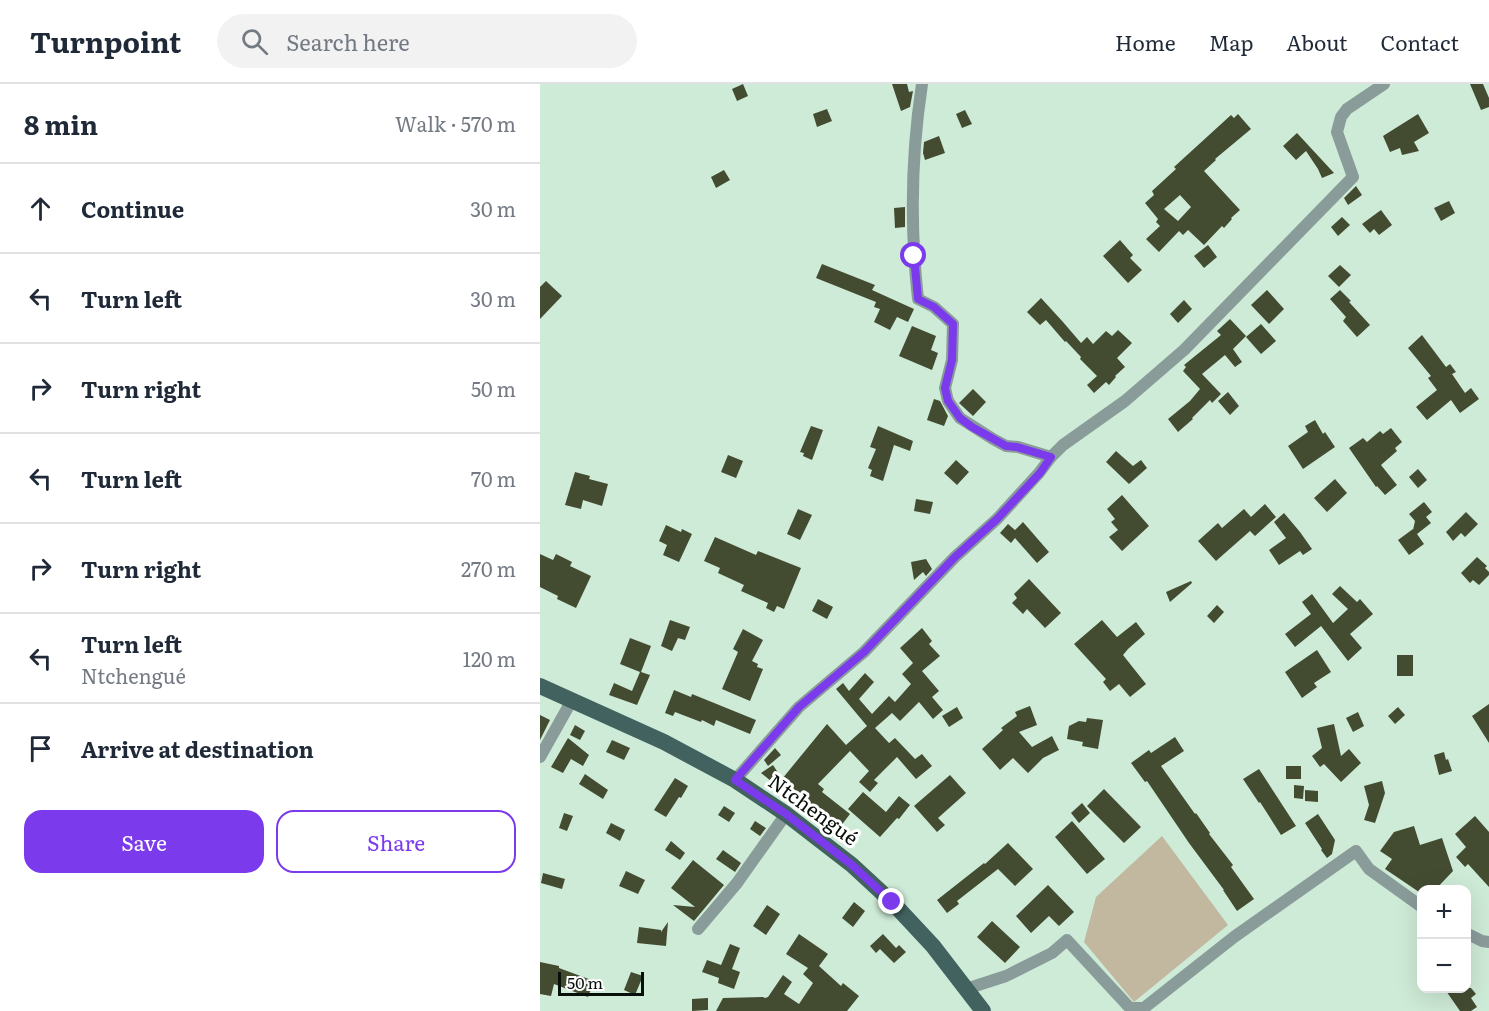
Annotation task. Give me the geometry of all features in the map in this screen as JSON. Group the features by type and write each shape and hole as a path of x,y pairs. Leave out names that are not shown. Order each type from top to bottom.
{"main road":[{"name":"Ntchengué","path":"540,686 664,742 735,780 786,814 852,865 892,902 933,946 983,1011"}],"street":[{"path":"922,84 916,126 912,192 916,280 918,299 934,307 953,324 952,360 945,388 948,401 960,418 993,439 1006,446 1051,457"},
{"path":"735,780 799,707 864,652 955,557 997,519 1063,445 1125,401 1184,350 1353,177 1336,132 1341,117 1347,110 1384,84"},
{"path":"540,757 572,700"},
{"path":"698,929 737,883 786,814"},
{"path":"966,988 1006,976 1052,953 1067,940 1130,1008 1144,1008 1234,937 1356,851 1369,869 1417,903"},
{"path":"1471,935 1489,942"}],"shaded area":[{"path":"1162,836 1228,925 1134,1002 1084,942 1096,897"}],"building":[{"path":"743,84 748,96 737,101 732,89"},
{"path":"892,84 907,84 909,92 913,91 910,107 901,111"},
{"path":"1470,84 1483,84 1489,98 1489,107 1481,110"},
{"path":"827,109 832,121 817,127 813,114"},
{"path":"965,110 972,124 962,128 956,114"},
{"path":"1238,114 1251,129 1204,171 1240,210 1204,245 1188,230 1183,235 1179,231 1159,252 1146,239 1160,226 1156,222 1158,219 1145,203 1154,195 1152,191 1176,169 1174,167 1231,115 1234,118","holes":["1180,195 1191,207 1178,221 1164,209"]},
{"path":"1418,114 1429,133 1414,142 1419,151 1402,155 1400,148 1390,152 1383,136"},
{"path":"1297,133 1334,173 1322,178 1306,151 1296,160 1283,146"},
{"path":"939,136 945,153 925,160 924,142"},
{"path":"724,170 730,180 716,188 711,177"},
{"path":"1356,186 1362,195 1348,205 1344,198"},
{"path":"1449,201 1455,213 1441,221 1434,208"},
{"path":"905,207 905,227 895,228 894,208"},
{"path":"1381,210 1392,225 1379,235 1374,229 1370,233 1362,224"},
{"path":"1342,217 1350,225 1338,236 1331,227"},
{"path":"1120,240 1133,255 1130,258 1142,270 1128,283 1103,256"},
{"path":"1208,245 1217,257 1204,268 1194,256"},
{"path":"822,264 875,285 872,290 914,309 908,322 897,317 890,330 874,322 880,309 874,307 876,302 816,278"},
{"path":"1340,265 1351,275 1339,287 1328,276"},
{"path":"546,281 562,296 540,319 540,287"},
{"path":"1267,290 1284,309 1269,324 1251,305"},
{"path":"1340,290 1370,325 1357,337 1343,321 1346,317 1330,299"},
{"path":"1041,298 1081,343 1087,337 1093,344 1106,331 1112,336 1118,330 1132,343 1117,358 1125,367 1109,385 1106,382 1094,393 1087,385 1097,376 1046,320 1040,325 1027,312"},
{"path":"1184,300 1192,309 1178,323 1170,314"},
{"path":"1230,319 1246,336 1233,349 1242,362 1235,367 1225,355 1202,374 1221,394 1212,403 1210,400 1178,432 1168,419 1190,401 1200,389 1183,371 1186,367 1184,365 1221,335 1217,331"},
{"path":"1261,324 1276,341 1261,354 1246,337"},
{"path":"912,326 936,336 931,350 938,353 932,370 899,356"},
{"path":"1422,335 1446,367 1450,364 1456,372 1452,374 1465,393 1471,388 1479,399 1460,413 1451,400 1427,420 1416,407 1437,390 1428,378 1431,376 1408,348"},
{"path":"973,389 986,402 973,416 959,403"},
{"path":"1228,392 1239,406 1230,415 1218,401"},
{"path":"934,399 940,401 948,416 944,426 927,420"},
{"path":"1315,420 1323,434 1325,432 1335,447 1303,469 1288,446 1308,432 1305,426"},
{"path":"811,426 823,430 812,460 800,452"},
{"path":"878,426 913,441 910,451 894,445 883,481 870,476 872,470 868,468 876,449 870,447"},
{"path":"1391,428 1402,442 1395,448 1397,451 1381,465 1397,485 1385,495 1376,487 1349,448 1363,438 1367,442 1380,431 1383,434"},
{"path":"1116,451 1133,466 1141,460 1147,468 1129,484 1106,462"},
{"path":"728,455 743,461 736,478 721,472"},
{"path":"956,460 969,472 957,485 944,473"},
{"path":"1418,469 1427,480 1418,488 1409,477"},
{"path":"575,472 608,484 602,506 583,500 581,509 565,505"},
{"path":"1335,479 1347,493 1327,512 1314,498"},
{"path":"1122,495 1149,526 1122,551 1109,537 1118,530 1111,522 1115,519 1107,509"},
{"path":"916,499 933,502 930,514 914,511"},
{"path":"1424,502 1432,512 1426,517 1431,523 1417,534 1424,544 1409,555 1398,540 1413,530 1415,521 1409,514"},
{"path":"1265,504 1276,517 1255,536 1250,531 1216,561 1198,541 1218,523 1222,528 1244,509 1251,517"},
{"path":"798,509 812,515 800,540 787,534"},
{"path":"1466,512 1478,524 1465,537 1461,533 1453,541 1446,532"},
{"path":"1284,513 1312,549 1303,555 1300,551 1279,565 1269,550 1286,538 1274,522"},
{"path":"1023,522 1049,552 1037,563 1015,538 1011,543 1000,533 1008,524 1015,530"},
{"path":"666,525 692,534 679,562 663,555 667,545 659,541"},
{"path":"715,537 756,555 758,551 801,568 784,609 777,606 774,612 766,608 768,603 741,591 744,585 718,573 720,568 704,561"},
{"path":"540,554 553,560 556,554 572,562 570,566 591,576 576,608 540,587"},
{"path":"1477,557 1487,566 1485,568 1489,572 1489,575 1479,585 1473,580 1470,583 1461,573"},
{"path":"926,559 932,569 926,576 923,572 914,580 911,562"},
{"path":"1029,579 1061,613 1045,628 1027,609 1023,614 1012,603 1017,598 1014,594"},
{"path":"1191,581 1192,583 1170,602 1166,592"},
{"path":"1340,586 1357,602 1360,599 1373,614 1350,634 1362,648 1348,661 1321,626 1295,647 1285,634 1311,614 1302,602 1312,594 1333,623 1348,609 1332,594"},
{"path":"818,599 833,607 827,619 812,611"},
{"path":"1217,605 1224,612 1214,623 1207,616"},
{"path":"670,620 690,627 685,640 678,638 672,651 661,646"},
{"path":"1102,620 1117,637 1136,622 1145,634 1123,655 1146,684 1130,697 1119,684 1110,691 1103,682 1106,679 1074,644"},
{"path":"922,628 932,641 929,644 940,656 922,671 939,691 932,697 943,710 933,719 919,702 900,721 892,713 875,728 889,743 895,738 915,759 922,754 932,766 916,779 897,757 874,780 878,783 870,792 859,782 869,771 850,751 818,784 824,789 822,792 850,814 837,831 761,773 773,765 782,779 827,724 846,745 867,726 836,689 843,683 849,691 865,673 874,682 859,699 872,714 889,696 895,702 911,684 902,674 913,663 900,648"},
{"path":"743,629 763,640 752,661 758,664 757,667 763,669 750,701 722,689 738,652 733,649"},
{"path":"630,638 651,646 641,672 650,675 637,705 609,695 614,683 632,691 640,672 620,664"},
{"path":"1317,650 1331,672 1314,683 1317,687 1302,698 1285,672"},
{"path":"1397,655 1413,655 1413,676 1397,676"},
{"path":"674,690 691,697 692,694 756,720 750,734 716,720 714,726 675,712 673,716 665,713"},
{"path":"1489,704 1489,743 1472,716"},
{"path":"1030,706 1037,725 1019,732 1032,747 1052,736 1059,750 1043,758 1028,773 1013,758 1000,770 982,749 1003,730 1001,728 1017,716 1015,712"},
{"path":"957,707 963,718 949,727 942,716"},
{"path":"1398,707 1405,715 1395,724 1388,716"},
{"path":"1358,712 1364,726 1353,732 1346,718"},
{"path":"540,715 550,720 540,740"},
{"path":"1087,718 1103,720 1098,749 1082,746 1083,742 1067,739 1069,726 1079,721 1086,722"},
{"path":"1334,724 1341,756 1349,749 1361,763 1341,782 1324,764 1320,767 1312,756 1322,748 1317,728"},
{"path":"575,725 585,731 580,740 570,735"},
{"path":"1175,737 1184,751 1161,766 1233,865 1231,867 1254,899 1237,911 1147,781 1145,782 1131,763 1149,750 1151,753"},
{"path":"568,738 589,755 583,766 571,759 563,773 551,767"},
{"path":"612,740 630,748 624,760 606,752"},
{"path":"775,748 781,755 768,766 764,760"},
{"path":"1444,752 1452,771 1439,775 1434,755"},
{"path":"1286,766 1301,766 1301,779 1286,779"},
{"path":"1259,769 1296,826 1281,835 1243,779"},
{"path":"585,774 608,790 603,799 579,784"},
{"path":"950,775 966,793 938,818 945,825 937,832 914,806"},
{"path":"675,778 688,786 666,817 654,810"},
{"path":"1382,781 1385,793 1375,823 1364,820 1369,805 1364,786"},
{"path":"1294,785 1304,786 1303,799 1294,798"},
{"path":"1104,789 1141,827 1124,843 1087,806"},
{"path":"1305,790 1318,791 1318,802 1305,801"},
{"path":"863,792 886,812 899,796 910,805 880,837 848,809"},
{"path":"1082,803 1090,813 1079,823 1071,813"},
{"path":"724,806 735,813 729,822 718,815"},
{"path":"564,813 573,816 567,831 559,828"},
{"path":"1318,814 1335,840 1332,854 1327,858 1305,823"},
{"path":"1475,816 1489,832 1489,887 1468,864 1465,867 1456,857 1466,847 1455,834"},
{"path":"755,821 766,828 760,836 750,829"},
{"path":"1072,821 1105,859 1087,874 1055,837"},
{"path":"611,823 625,830 620,841 606,833"},
{"path":"1414,826 1420,845 1442,838 1453,871 1440,885 1417,885 1417,891 1385,869 1392,859 1380,851 1394,832"},
{"path":"671,841 685,853 680,860 665,850"},
{"path":"1008,843 1033,869 1015,886 998,869 957,901 959,904 947,913 937,900 985,864"},
{"path":"723,850 741,863 735,872 716,859"},
{"path":"693,860 724,885 694,921 673,905 695,907 671,888"},
{"path":"626,871 645,880 638,894 619,886"},
{"path":"543,873 565,879 562,889 541,883"},
{"path":"1048,885 1074,912 1059,926 1049,916 1031,933 1016,916"},
{"path":"854,902 865,911 853,927 842,918"},
{"path":"767,905 780,914 766,935 753,926"},
{"path":"992,921 1020,947 1005,963 977,937"},
{"path":"668,922 666,946 637,943 639,927 661,930 661,932"},
{"path":"799,934 828,954 819,966 841,986 843,983 859,996 847,1011 716,1011 723,998 768,997 783,975 792,982 784,994 799,1004 813,983 803,974 808,968 786,954"},
{"path":"883,934 896,948 899,945 906,952 894,963 880,949 876,953 870,946"},
{"path":"730,944 740,948 732,969 740,972 734,989 718,983 719,978 702,972 707,960 721,965"},
{"path":"540,962 559,966 559,968 594,981 588,997 554,984 551,996 540,994"},
{"path":"631,972 643,976 635,995 624,990"},
{"path":"1471,988 1476,994 1471,998 1477,1007 1471,1011 1460,1011 1447,993 1471,993"},
{"path":"708,998 708,1010 692,1011 692,999"}],"route":[{"path":"892,902 852,865 786,814 735,780 799,707 864,652 955,557 997,519 1040,473 1051,457 1006,446 993,439 960,418 948,401 945,388 952,360 953,324 934,307 918,299 914,256"}]}
